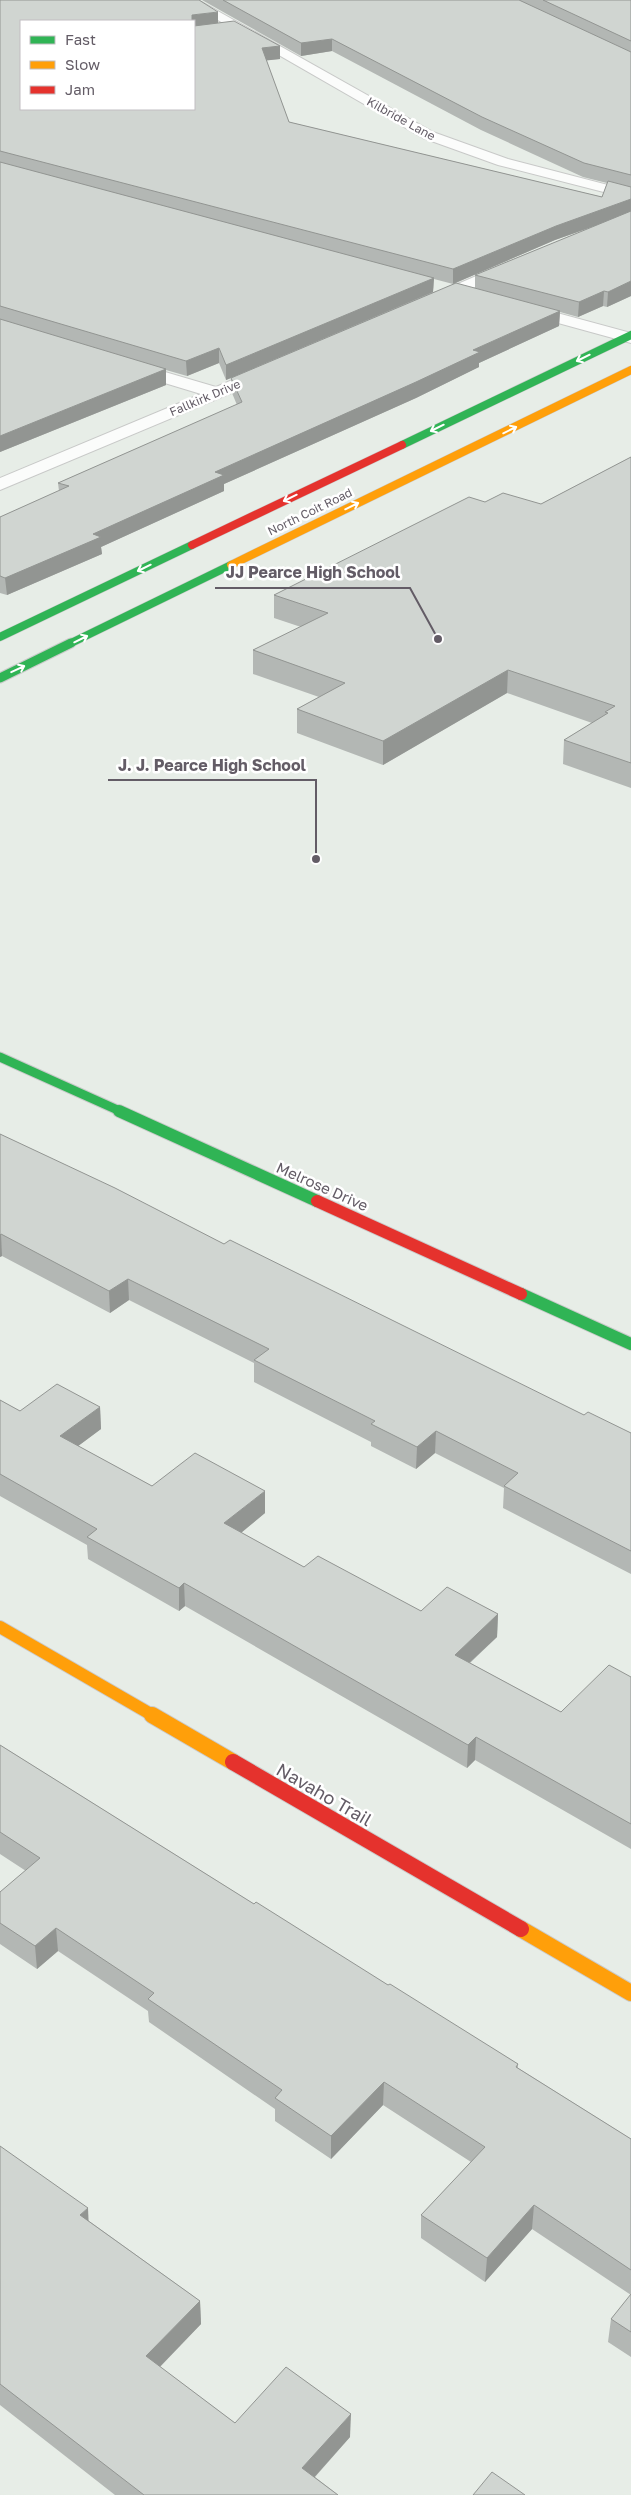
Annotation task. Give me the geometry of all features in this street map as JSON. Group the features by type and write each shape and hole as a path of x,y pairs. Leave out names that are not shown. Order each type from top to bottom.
{"main road":[{"name":"North Coit Road","path":"0,636 630,337"},
{"name":"North Coit Road","path":"0,678 631,370"},
{"name":"Melrose Drive","path":"0,1057 631,1344"},
{"name":"Navaho Trail","path":"0,1627 631,1993"}],"street":[{"name":"Kilbride Lane","path":"189,0 428,135 466,151 520,168 631,195"},
{"path":"220,29 237,27"},
{"path":"412,309 526,260"},
{"path":"436,286 482,298"},
{"path":"510,305 630,337"},
{"path":"113,362 216,393"},
{"name":"Fallkirk Drive","path":"0,485 280,366"}],"building":[{"path":"0,0 199,0 218,12 192,15 192,20 20,20 20,110 195,110 195,26 234,21 280,46 262,48 289,122 602,197 608,181 631,187 631,199 556,226 453,269 0,151"},
{"path":"223,0 519,0 631,52 631,175 584,163 482,117 332,39 301,43"},
{"path":"543,0 631,0 631,41"},
{"path":"0,162 434,278 226,365 219,348 186,361 0,306"},
{"path":"631,211 631,281 608,292 604,291 579,302 475,275"},
{"path":"456,283 560,311 473,350 480,352 416,382 215,472 224,475 93,534 101,537 5,578 0,576 0,517 69,486 58,483 242,402 231,378"},
{"path":"0,319 166,369 0,436"},
{"path":"631,457 631,763 564,740 608,713 605,712 615,706 508,670 383,741 297,709 345,683 253,650 328,613 274,595 469,497 485,502 503,493 541,504"},
{"path":"0,1134 115,1188 224,1244 230,1240 584,1415 588,1412 631,1433 631,1551 504,1486 518,1473 436,1431 417,1447 371,1424 375,1421 254,1360 269,1349 128,1279 109,1291 0,1235"},
{"path":"57,1384 100,1407 60,1436 152,1486 195,1453 265,1491 224,1523 304,1567 318,1556 421,1611 447,1587 498,1614 455,1655 561,1712 609,1665 631,1677 631,1824 476,1737 468,1745 184,1583 179,1588 87,1537 97,1529 0,1474 0,1400 20,1411"},
{"path":"0,1745 254,1904 256,1902 388,1985 390,1984 518,2064 516,2067 631,2139 631,2270 534,2205 487,2258 421,2215 485,2147 384,2082 331,2136 275,2098 282,2090 148,1999 154,1993 56,1928 35,1946 0,1923 0,1892 40,1858 0,1832"},
{"path":"0,2146 88,2208 80,2215 200,2301 146,2356 235,2423 286,2367 351,2414 302,2468 338,2495 144,2495 0,2384"},
{"path":"631,2294 631,2332 611,2319"},
{"path":"492,2472 525,2495 473,2495"}],"traffic: fast":[{"path":"402,445 631,335"},
{"path":"0,637 192,545"},
{"path":"0,678 231,565"},
{"path":"0,1057 317,1201"},
{"path":"521,1294 631,1344"}],"traffic: slow":[{"path":"231,565 631,370"},
{"path":"0,1627 233,1762"},
{"path":"521,1929 631,1993"}],"traffic: jam":[{"path":"192,545 402,445"},
{"path":"317,1201 521,1294"},
{"path":"233,1762 521,1929"}],"place":[{"name":"JJ Pearce High School","path":"438,639"},
{"name":"J. J. Pearce High School","path":"316,859"}]}
